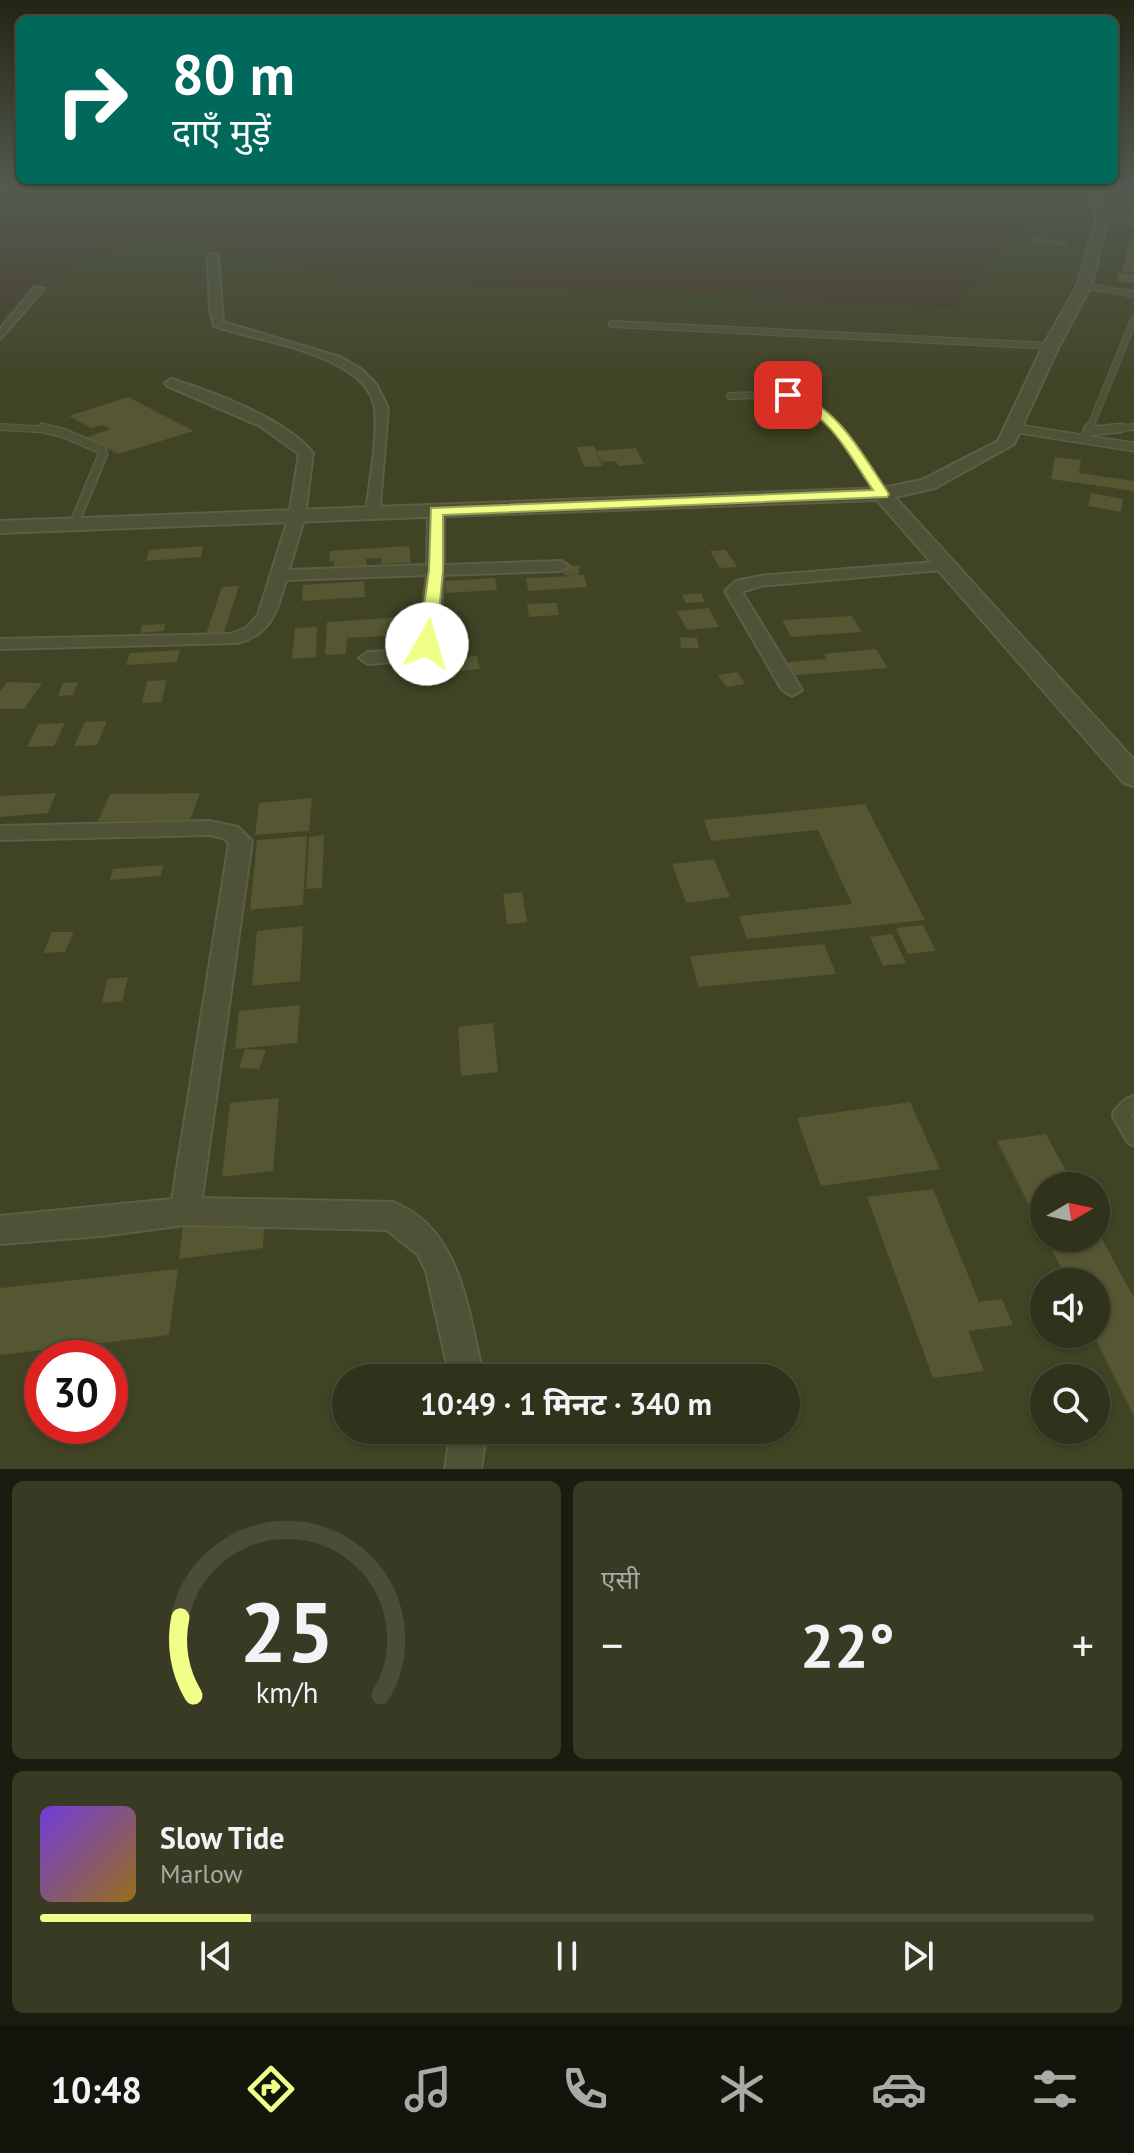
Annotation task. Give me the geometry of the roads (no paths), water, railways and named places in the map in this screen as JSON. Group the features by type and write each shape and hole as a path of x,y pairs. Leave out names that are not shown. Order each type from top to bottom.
{"street":[{"path":"213,257 218,274 214,314 218,324 337,358 362,375 378,394 382,408 374,514"},
{"path":"0,527 882,494 928,484 1005,444 1051,346 1084,286 1092,257"},
{"path":"0,336 39,289"},
{"path":"0,644 245,637 259,629 267,615 297,516 306,453 300,444 171,383"},
{"path":"882,494 1134,777"},
{"path":"368,658 403,658 424,651 436,570 436,511"},
{"path":"279,575 561,566"},
{"path":"792,690 733,591 742,585 760,581 947,566"},
{"path":"0,833 209,828 230,832 241,841 185,1211"},
{"path":"0,1230 102,1222 185,1211 393,1216 429,1245 441,1269 464,1364"},
{"path":"463,1469 467,1444"}],"lane":[{"path":"1084,286 1134,294"},
{"path":"1087,435 1134,320"},
{"path":"612,324 1051,346"},
{"path":"730,396 773,393 811,403 833,422 882,494"},
{"path":"0,427 44,426 62,430 101,449 103,454 74,524"},
{"path":"1087,435 1134,427"},
{"path":"1012,428 1087,435 1134,447"},
{"path":"1134,1102 1121,1115 1134,1137"}]}
